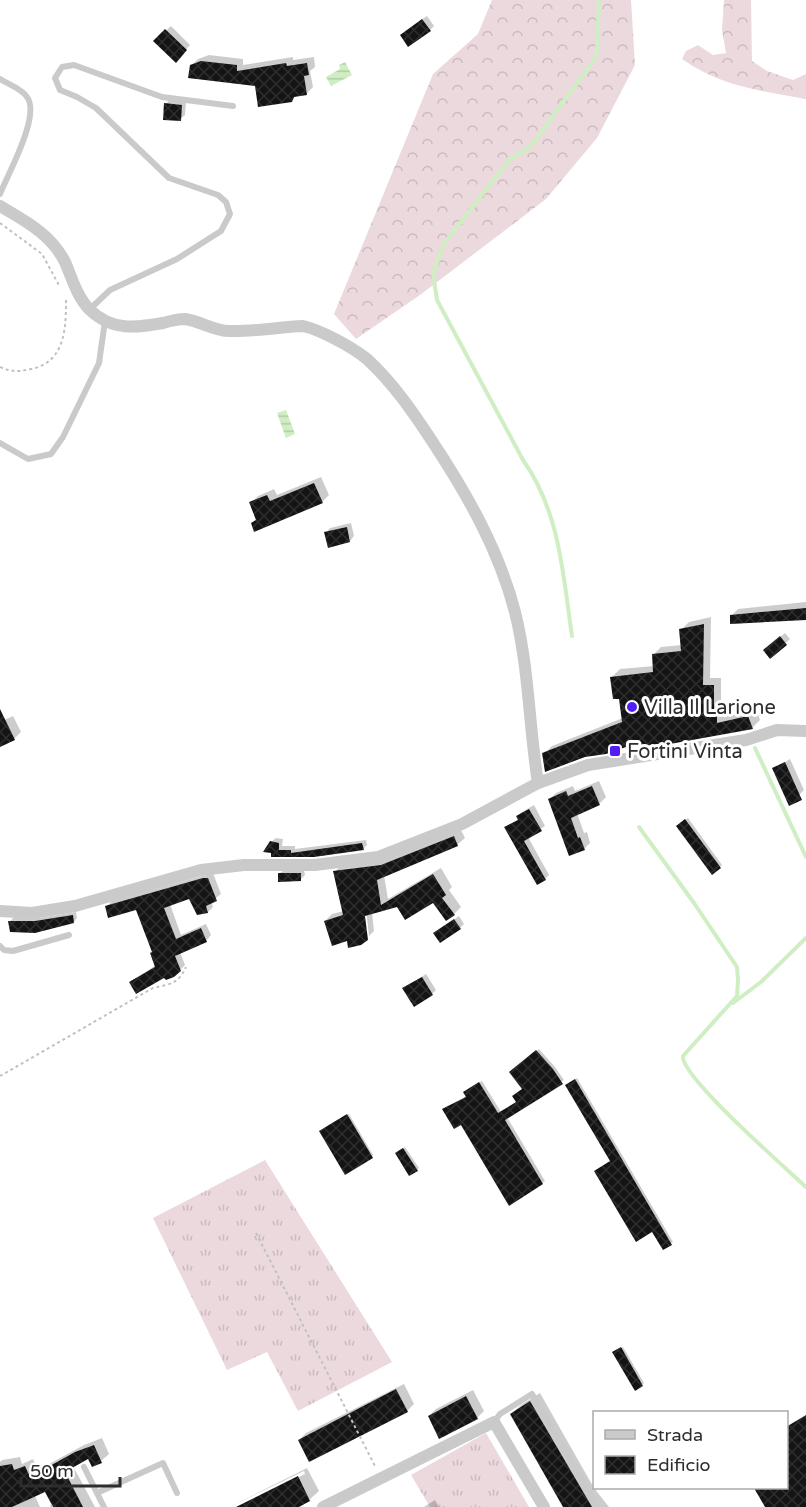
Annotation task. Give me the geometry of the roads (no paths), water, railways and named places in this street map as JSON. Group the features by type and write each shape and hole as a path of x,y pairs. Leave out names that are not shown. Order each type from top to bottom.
{"street":[{"path":"0,206 40,231 53,243 64,260 80,295 90,310 105,321 120,327 138,328 187,320 230,331 303,326 314,329 365,358 388,381 419,421 453,472 491,543 507,582 521,644 538,783"},
{"path":"0,911 32,913 75,906 201,870 244,865 315,866 378,857 462,824 538,783 588,765 746,740 777,730 806,731"},
{"path":"323,1507 494,1422 544,1507"}],"lane":[{"path":"90,310 110,290 177,260 221,231 230,214 226,202 218,195 170,178 96,108 60,90 55,78 62,68 74,65 162,98 233,106"},
{"path":"0,79 27,96 32,107 28,128 0,194"},
{"path":"0,443 28,459 51,454 63,437 99,363 105,321"},
{"path":"0,946 4,950 13,951 69,935"},
{"path":"494,1422 500,1414 532,1394 598,1507"},
{"path":"97,1493 162,1463 177,1492"},
{"path":"84,1467 104,1507"}],"waterway":[{"path":"572,636 558,545 545,501 437,300 433,274 443,245 509,160 530,147 594,60 597,50 599,0"},
{"path":"755,748 806,857"},
{"path":"639,827 737,967 737,996 683,1056 687,1067 716,1101 806,1187"},
{"path":"733,1003 761,982 806,938"}],"place":[{"name":"Villa Il Larione","path":"632,707"},
{"name":"Fortini Vinta","path":"615,751"}]}
